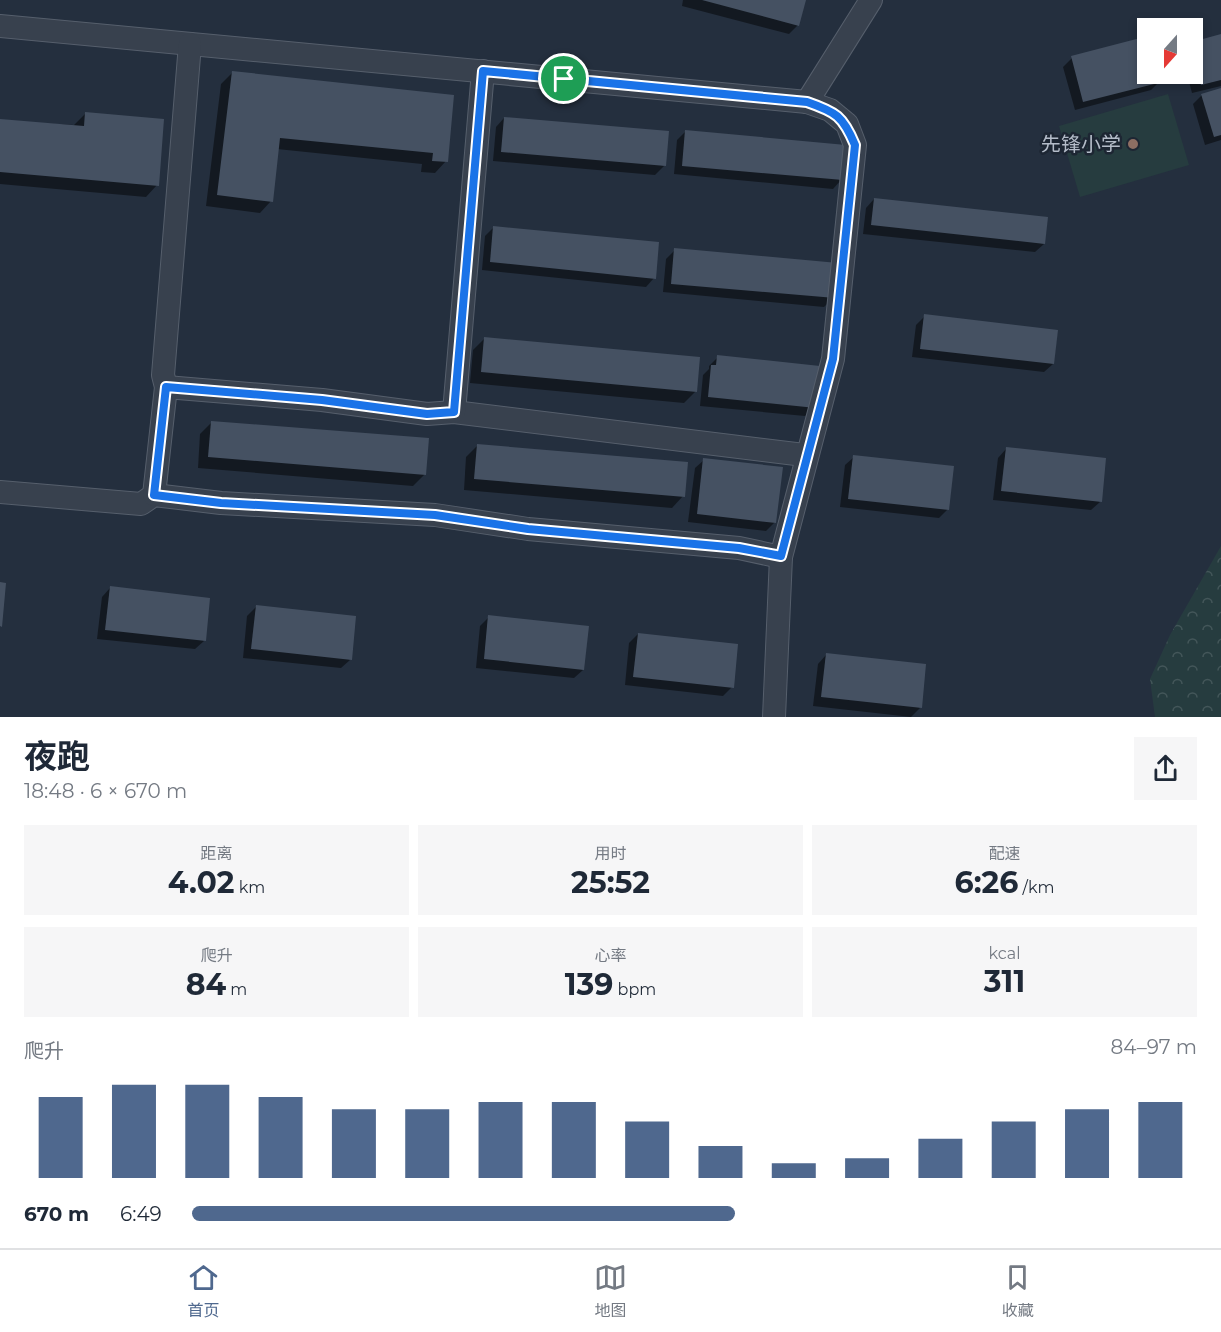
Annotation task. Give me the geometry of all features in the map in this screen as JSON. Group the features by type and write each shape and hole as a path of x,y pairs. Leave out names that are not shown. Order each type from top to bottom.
{"street":[{"path":"807,102 871,0"},
{"path":"0,26 807,102 830,110 846,124 855,145 833,359 781,556 774,717"},
{"path":"154,495 166,387 163,375 190,44"},
{"path":"454,412 483,71"},
{"path":"166,387 322,400 427,414 454,412 804,455"},
{"path":"0,492 141,504 154,495 221,503 435,515 528,529 739,548 781,556"}],"green space":[{"path":"1168,94 1189,165 1080,197 1059,126"},
{"path":"1221,546 1221,717 1155,717 1150,679 1170,635"}],"building":[{"path":"702,0 806,0 799,26"},
{"path":"1221,34 1221,80 1201,85 1203,84 1203,39"},
{"path":"1137,39 1137,84 1154,84 1083,102 1071,56"},
{"path":"232,71 454,95 448,162 432,161 433,153 280,138 273,202 217,195"},
{"path":"1221,88 1221,135 1214,137 1201,94"},
{"path":"85,112 164,119 159,186 0,172 0,119 84,126"},
{"path":"504,117 669,131 666,166 501,152"},
{"path":"685,130 846,145 843,180 682,166"},
{"path":"874,198 1048,217 1045,244 871,225"},
{"path":"493,226 659,242 656,279 490,262"},
{"path":"674,248 838,263 835,298 671,284"},
{"path":"924,314 1058,330 1054,364 920,349"},
{"path":"484,337 700,357 697,392 481,372"},
{"path":"717,355 820,366 816,408 708,397 711,365 716,365"},
{"path":"211,421 429,438 426,475 208,457"},
{"path":"477,444 688,462 685,497 474,479"},
{"path":"1006,447 1106,458 1102,502 1001,491"},
{"path":"853,455 954,466 949,510 848,499"},
{"path":"703,458 783,467 776,523 697,514"},
{"path":"0,582 6,583 2,627 0,626"},
{"path":"110,586 210,598 206,641 105,630"},
{"path":"256,605 356,616 352,660 251,649"},
{"path":"488,615 589,626 584,670 484,659"},
{"path":"638,633 738,644 734,688 633,677"},
{"path":"826,653 926,664 922,708 821,697"}],"place":[{"name":"先锋小学","path":"1133,144"}],"route":[{"path":"483,71 564,79 807,102 830,110 846,124 855,145 833,359 781,556 739,548 528,529 435,515 221,503 154,495 166,387 322,400 427,414 454,412 483,71"}]}
